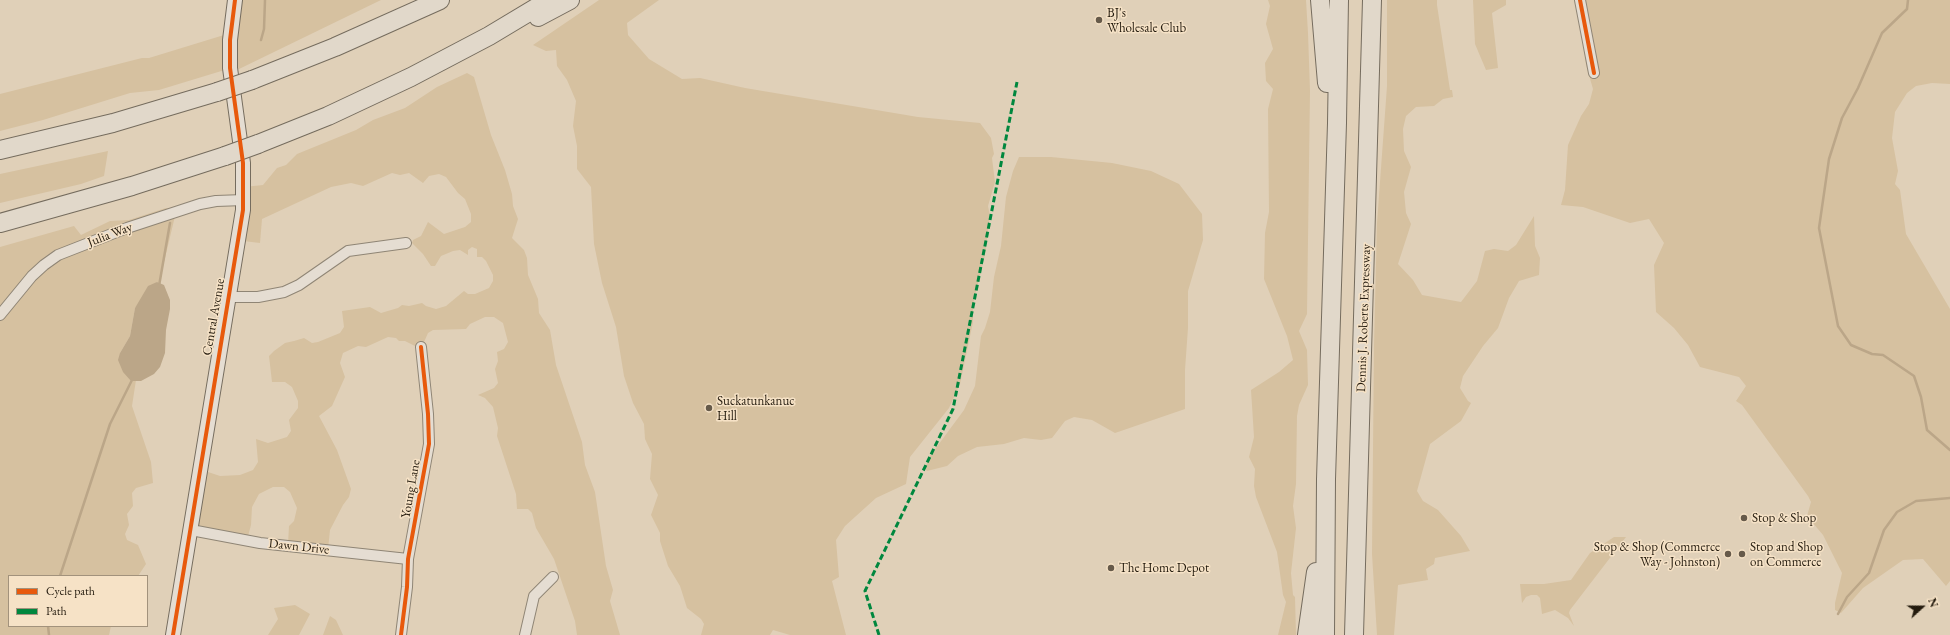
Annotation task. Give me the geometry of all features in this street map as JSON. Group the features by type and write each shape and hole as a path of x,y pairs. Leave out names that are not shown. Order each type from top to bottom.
{"highway":[{"path":"0,150 127,119 217,92 342,45 440,0"},
{"path":"0,223 140,184 225,156 328,116 411,77 470,46 549,0"},
{"path":"411,77 466,55 570,0"},
{"path":"1320,0 1335,197"},
{"path":"1325,635 1326,479 1335,197 1339,0"},
{"name":"Dennis J. Roberts Expressway","path":"1354,635 1372,0"},
{"path":"1360,433 1366,635"},
{"path":"1307,635 1326,479"}],"street":[{"name":"Central Avenue","path":"173,635 244,200 242,164 230,68 230,40 235,0"},
{"path":"1580,0 1594,73"},
{"name":"Julia Way","path":"0,315 32,276 44,265 58,256 128,228 208,202 244,200"},
{"path":"228,297 249,298 284,292 299,285 348,251 406,243"},
{"name":"Young Lane","path":"401,635 407,587 408,559 429,444 428,414 421,347"},
{"name":"Dawn Drive","path":"191,530 260,543 408,559"},
{"path":"525,635 534,596 553,577"}],"shaded area":[{"path":"234,0 381,0 237,70 228,69 159,90 130,93 43,120 0,131 0,94 142,58 149,58 224,35"},
{"path":"599,0 659,0 627,23 628,35 649,59 682,79 700,78 745,88 918,117 980,123 991,138 994,154 992,158 995,182 988,206 990,216 985,255 973,304 973,322 960,384 949,408 910,457 906,484 876,498 845,526 836,540 839,577 832,581 846,635 790,635 773,630 770,635 701,635 704,624 701,619 687,608 680,586 668,566 660,541 660,533 651,515 658,495 650,479 652,454 645,439 644,424 633,403 624,376 616,327 602,283 594,244 591,187 577,169 577,146 573,126 576,101 567,80 557,66 556,50 546,51 533,45"},
{"path":"1268,0 1306,0 1308,33 1310,91 1307,314 1299,331 1307,350 1308,385 1299,405 1297,416 1296,484 1293,506 1296,528 1291,573 1293,595 1295,597 1296,635 1278,635 1286,602 1283,595 1277,552 1256,497 1254,486 1255,469 1249,457 1254,437 1251,390 1279,372 1293,360 1287,336 1264,279 1265,233 1269,212 1268,109 1273,89 1266,81 1265,63 1273,49 1266,24 1270,6"},
{"path":"1387,0 1437,0 1450,90 1452,90 1453,97 1443,99 1434,106 1416,107 1406,116 1403,129 1404,151 1411,167 1404,192 1406,213 1411,224 1398,264 1413,280 1422,295 1461,302 1477,281 1485,251 1494,249 1508,251 1516,245 1534,216 1535,246 1540,258 1539,275 1519,281 1509,298 1498,328 1483,346 1463,376 1460,388 1468,401 1471,403 1461,421 1430,444 1417,491 1423,501 1438,510 1461,536 1470,551 1435,558 1434,564 1426,569 1428,580 1398,585 1394,635 1377,635 1372,554 1374,345 1377,223 1387,86"},
{"path":"1473,0 1506,0 1506,5 1492,13 1498,68 1486,70 1475,44"},
{"path":"1579,0 1950,0 1950,84 1932,83 1916,86 1907,93 1895,112 1892,138 1898,171 1895,184 1900,190 1906,234 1950,309 1950,581 1946,586 1923,559 1903,560 1863,588 1841,613 1835,610 1835,603 1842,573 1823,535 1807,516 1811,502 1808,496 1742,405 1736,401 1746,386 1739,377 1700,367 1688,345 1674,328 1656,312 1654,265 1664,243 1649,219 1630,223 1583,207 1561,205 1565,190 1568,145 1581,116 1589,104 1593,89 1586,65"},
{"path":"467,73 474,77 491,135 505,170 512,194 513,206 518,219 512,238 524,250 527,258 528,275 538,299 539,313 550,330 556,365 582,442 585,465 595,492 606,566 613,590 610,601 620,635 577,635 575,621 554,559 536,528 532,513 528,509 517,509 516,494 497,436 498,428 493,407 485,398 478,395 494,388 498,383 495,369 498,361 497,352 504,349 508,342 503,323 494,317 485,317 470,324 466,329 433,330 428,333 421,349 405,341 399,341 396,338 388,337 366,347 358,346 343,353 340,363 345,377 332,406 319,416 337,450 351,489 349,497 343,505 330,530 328,549 288,544 289,526 294,521 297,508 290,492 284,487 273,487 259,494 252,507 251,525 247,540 193,531 202,470 220,476 240,475 253,470 258,462 256,439 268,443 287,437 291,431 289,420 298,408 298,401 292,387 285,382 272,382 269,356 274,351 285,343 304,338 312,343 318,342 340,333 344,327 342,311 370,307 381,313 398,308 402,305 409,306 422,303 436,309 446,306 464,291 468,294 475,294 489,288 493,281 493,275 486,261 482,257 477,257 477,249 472,247 468,250 468,255 460,250 453,251 441,256 435,266 431,266 423,254 412,243 413,240 421,236 428,222 444,234 465,227 471,222 471,214 465,199 458,193 446,177 439,174 429,176 423,183 409,173 400,175 392,173 363,186 351,183 331,187 262,219 260,243 235,240 244,187 263,185 277,168 286,165 297,154 356,130 373,120 405,108 437,87"},
{"path":"108,151 104,176 81,184 0,203 0,174"},
{"path":"1019,157 1051,157 1112,163 1151,171 1179,184 1202,214 1203,240 1188,291 1185,409 1115,433 1092,420 1074,417 1065,421 1052,438 1041,440 1024,438 1004,444 977,447 958,456 947,466 927,471 925,468 930,456 964,410 975,386 981,336 990,312 994,277 1001,246 1006,197 1013,171"},
{"path":"166,208 175,210 176,212 159,283 157,282 135,308 130,336 120,353 131,381 136,380 132,406 151,462 153,483 136,488 132,493 133,506 127,514 129,525 125,534 127,540 138,545 146,564 139,575 8,575 8,627 111,627 109,635 0,635 0,247 74,226 81,235 110,221 129,220"},
{"path":"157,282 164,285 170,300 165,353 160,367 154,374 141,381 131,381 123,372 118,360 120,353 130,336 135,308 148,286"},
{"path":"1614,537 1626,537 1570,610 1569,613 1574,626 1568,618 1555,610 1542,614 1540,598 1537,595 1526,597 1522,603 1520,584 1544,584 1571,580 1590,553"},
{"path":"295,605 310,614 299,635 268,635 278,619 274,608"},
{"path":"330,616 336,620 343,635 323,635"}],"waterway":[{"path":"261,40 264,29 265,0"},
{"path":"1908,0 1907,9 1882,33 1858,88 1842,118 1829,159 1819,228 1838,326 1851,345 1872,354 1883,355 1914,376 1921,397 1927,430 1950,450"},
{"path":"159,286 170,223"},
{"path":"60,575 110,424 133,378"},
{"path":"1838,614 1847,597 1869,573 1884,530 1897,512 1916,501 1950,498"},
{"path":"48,627 49,635"}],"marked path":[{"path":"879,635 865,591 953,409 1017,82"}],"cycle path":[{"path":"173,635 243,210 243,163 230,68 230,40 235,0"},
{"path":"1580,0 1594,73"},
{"path":"401,635 407,587 408,559 429,444 428,414 421,347"}],"place":[{"name":"BJ's Wholesale Club","path":"1099,20"},
{"name":"Suckatunkanuc Hill","path":"709,408"},
{"name":"Stop & Shop","path":"1744,518"},
{"name":"Stop & Shop (Commerce Way - Johnston)","path":"1728,554"},
{"name":"Stop and Shop on Commerce","path":"1742,554"},
{"name":"The Home Depot","path":"1111,568"}]}
